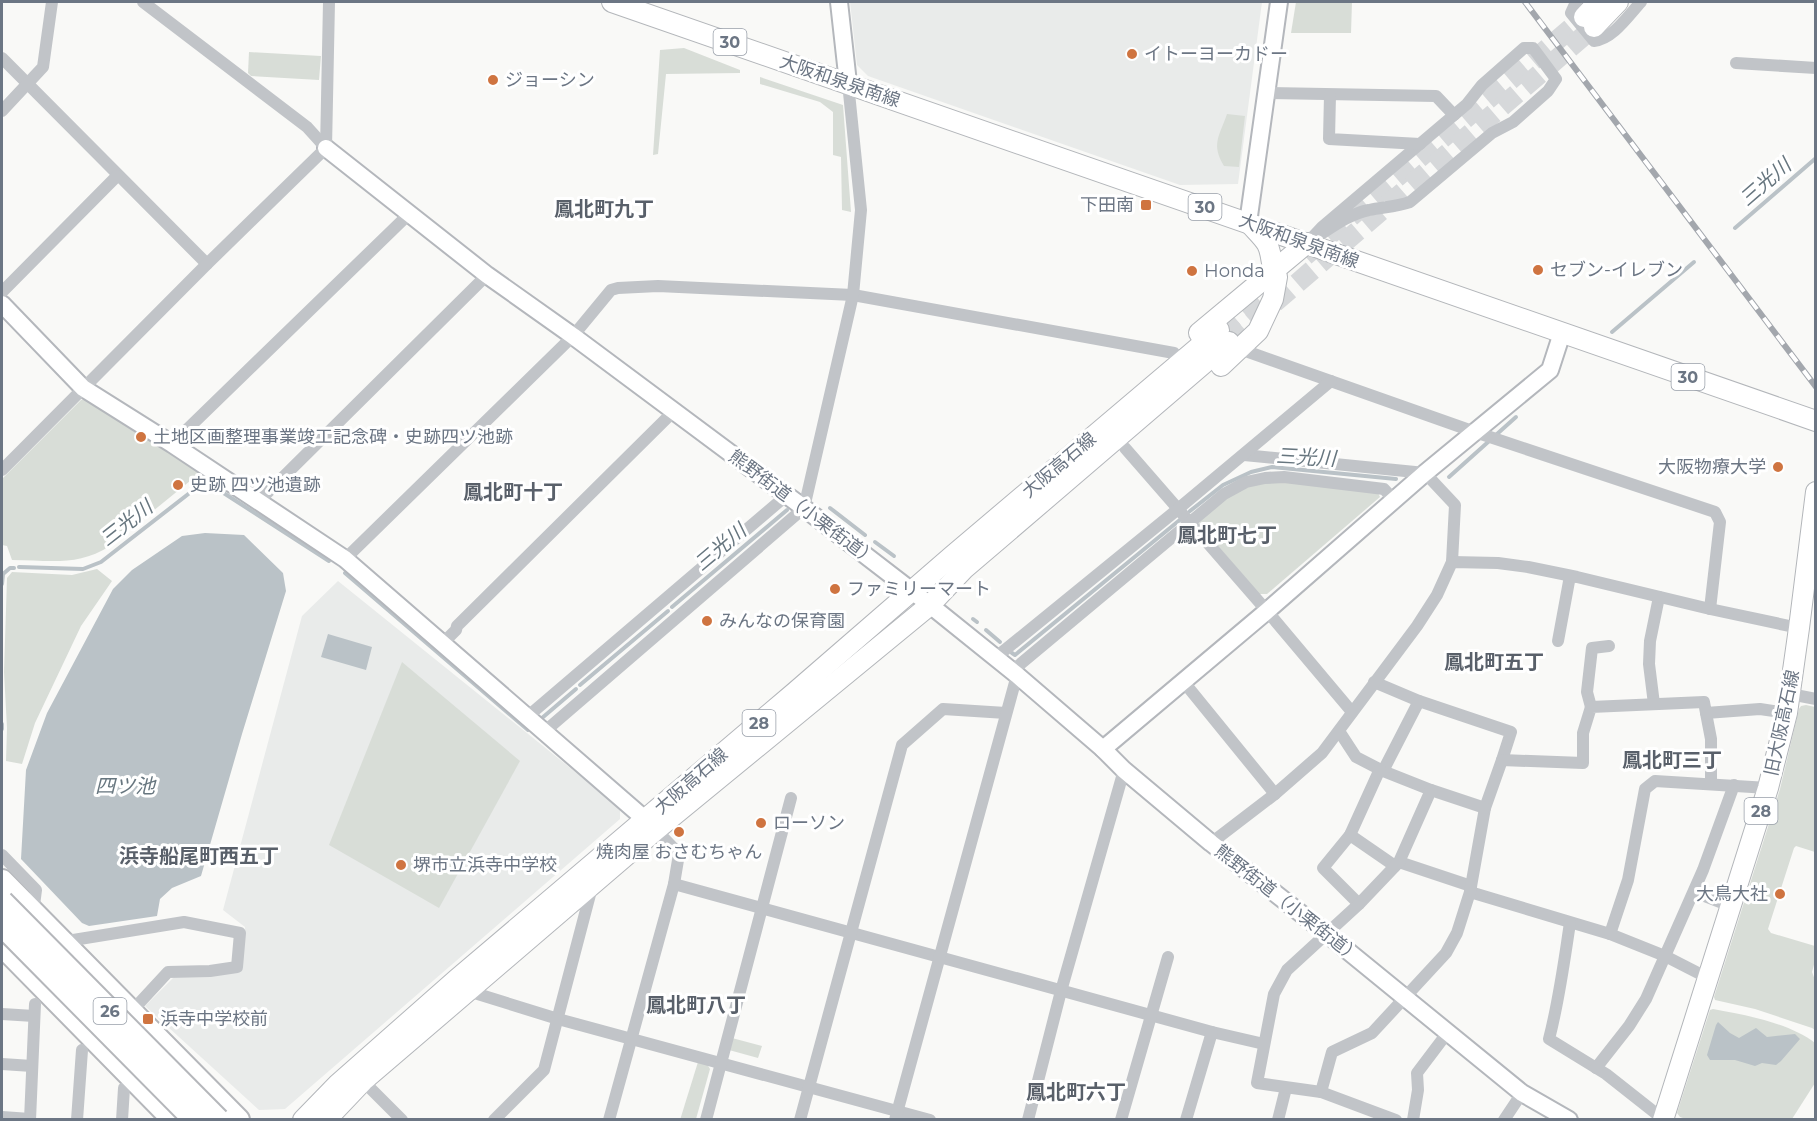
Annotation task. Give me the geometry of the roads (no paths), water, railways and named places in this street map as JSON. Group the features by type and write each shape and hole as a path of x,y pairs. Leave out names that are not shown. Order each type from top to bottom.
{"highway":[{"name":"26","path":"2,881 238,1119"},
{"name":"26","path":"2,902 218,1119"},
{"name":"26","path":"2,925 195,1119"},
{"name":"26","path":"4,952 174,1119"}],"main road":[{"name":"大阪和泉泉南線","path":"612,2 1815,421"},
{"path":"1585,15 1598,2"},
{"path":"1585,15 1618,2"},
{"path":"930,605 951,596 1125,448 1229,341 1258,331 1273,299 1277,277 1273,272 1267,243 1248,223"},
{"path":"912,591 944,550 1174,353 1307,243"},
{"name":"大阪高石線","path":"326,1119 462,985 651,825 912,591 1229,341"},
{"name":"大阪高石線","path":"303,1119 338,1084 592,884 651,825 930,605 964,569 1229,341"},
{"name":"旧大阪高石線","path":"1663,1119 1768,788 1789,703 1815,492"}],"street":[{"path":"2,111 43,67 52,2"},
{"path":"143,2 307,127 326,148 487,275 573,336"},
{"path":"2,470 326,148 329,2"},
{"path":"535,724 670,610 804,508 853,295 861,210 839,2"},
{"path":"1248,223 1279,2"},
{"path":"1585,15 1571,13 1594,41 1602,40 1615,30 1641,2"},
{"path":"1524,48 1533,48 1556,79 1548,92 1513,122 1492,133 1410,202 1395,207 1368,210 1345,219 1307,243 1322,227 1467,104 1482,85 1524,48"},
{"path":"2,58 207,264"},
{"path":"1736,63 1815,68"},
{"path":"1266,93 1436,96 1454,114"},
{"path":"1330,95 1329,139 1420,144"},
{"path":"2,292 117,176"},
{"path":"172,444 409,214"},
{"path":"258,502 487,275"},
{"path":"345,559 573,336 611,290 618,288 658,286 853,295 1174,353"},
{"path":"2,304 83,388 345,559 651,825 680,854 674,885 609,1119"},
{"path":"1102,749 1267,611 1425,473 1480,433 1550,370 1562,333"},
{"name":"熊野街道（小栗街道）","path":"573,336 930,605 1014,673 1210,843 1327,934 1522,1094 1569,1119"},
{"path":"1229,341 1331,381 1715,512 1720,522 1710,609"},
{"path":"896,1115 1006,713 1014,673 1184,516 1244,455 1331,381"},
{"path":"442,644 457,626 674,411"},
{"path":"1125,448 1352,712"},
{"path":"1210,843 1275,794 1322,753 1417,626 1437,595 1452,562 1455,505 1425,473 1244,455"},
{"path":"995,658 1184,516 1246,482 1284,477 1384,489 1394,500"},
{"path":"535,724 670,610 786,495"},
{"path":"1452,562 1498,563 1570,576 1799,628"},
{"path":"1558,641 1570,576"},
{"path":"1654,704 1649,664 1650,641 1659,597"},
{"path":"1502,760 1583,763 1583,733 1591,707 1587,692 1592,648 1609,646"},
{"path":"1183,681 1275,794"},
{"path":"1321,1092 1332,1052 1372,1034 1446,953 1457,933 1471,889 1485,808 1511,732 1374,682"},
{"path":"1706,713 1760,709 1815,699"},
{"path":"1359,904 1323,868 1350,835 1381,770 1419,700"},
{"path":"1591,707 1704,702 1711,739 1711,783"},
{"path":"800,1119 902,745 943,709 1006,713"},
{"path":"1339,731 1356,757 1381,770 1431,790 1485,808"},
{"path":"1028,1119 1061,991 1124,770"},
{"path":"1610,934 1628,880 1645,789 1655,781 1768,788"},
{"path":"1596,1068 1629,1026 1646,999 1694,892 1734,785"},
{"path":"1396,1119 1321,1092 1257,1083 1274,994 1287,970 1359,904 1397,864 1431,790"},
{"path":"706,1119 791,798"},
{"path":"1350,835 1397,864 1570,923 1610,934 1708,978"},
{"path":"2,855 36,890 33,913"},
{"path":"494,1119 544,1070 592,884"},
{"path":"674,885 1212,1032 1264,1044"},
{"path":"1694,892 1730,906"},
{"path":"4,952 184,922 240,933 237,967 210,971 168,972 130,1012"},
{"path":"1570,923 1560,996 1549,1039 1606,1074 1663,1119"},
{"path":"1121,1119 1168,957"},
{"path":"462,985 558,1019 809,1086 896,1115 930,1119"},
{"path":"2,1014 35,1010 30,1119 2,1117"},
{"path":"1186,1119 1212,1032"},
{"path":"1413,1119 1418,1090 1417,1073 1448,1032"},
{"path":"77,1119 82,1050"},
{"path":"2,1064 32,1066"},
{"path":"363,1081 402,1119"},
{"path":"122,1119 124,1088"},
{"path":"1278,1119 1286,1088"},
{"path":"1504,1119 1522,1094"}],"water":[{"name":"四ツ池","path":"205,533 244,535 283,573 286,591 201,876 172,888 160,899 157,916 89,926 82,923 21,859 26,770 47,713 113,589 132,570 182,536"},
{"path":"328,634 372,647 366,670 321,657"},
{"path":"1718,1022 1739,1038 1756,1028 1767,1037 1795,1034 1800,1039 1776,1065 1762,1063 1755,1066 1735,1060 1710,1060 1707,1055"}],"waterway":[{"name":"三光川","path":"1735,228 1816,158"},
{"name":"三光川","path":"1612,332 1694,262"},
{"name":"三光川","path":"1449,477 1516,417"},
{"name":"三光川","path":"1190,511 1223,485 1251,472 1272,467 1396,479"},
{"name":"三光川","path":"19,567 83,569 101,562 205,481 329,561"},
{"name":"三光川","path":"830,508 865,535"},
{"name":"三光川","path":"672,607 787,510"},
{"name":"三光川","path":"1012,653 1015,655 1181,519"},
{"name":"三光川","path":"875,542 894,556"},
{"name":"三光川","path":"2,584 3,574 10,568 14,568"},
{"name":"三光川","path":"345,573 528,730 530,729"},
{"name":"三光川","path":"580,685 668,611"},
{"name":"三光川","path":"973,619 977,622"},
{"name":"三光川","path":"986,630 1000,642"},
{"name":"三光川","path":"542,718 576,689"},
{"name":"三光川","path":"2,724 2,729"}],"tunnel":[{"path":"1305,256 1584,17"},
{"path":"1229,342 1594,27"},
{"path":"1219,330 1273,283"}],"railway":[{"path":"1525,2 1816,387"}],"place":[{"name":"イトーヨーカドー","path":"1132,54"},
{"name":"ジョーシン","path":"493,80"},
{"name":"下田南","path":"1146,205"},
{"name":"セブン-イレブン","path":"1538,270"},
{"name":"Honda","path":"1192,271"},
{"name":"土地区画整理事業竣工記念碑・史跡四ツ池跡","path":"141,437"},
{"name":"大阪物療大学","path":"1778,467"},
{"name":"史跡 四ツ池遺跡","path":"178,485"},
{"name":"ファミリーマート","path":"835,589"},
{"name":"みんなの保育園","path":"707,621"},
{"name":"ローソン","path":"761,823"},
{"name":"焼肉屋 おさむちゃん","path":"679,832"},
{"name":"堺市立浜寺中学校","path":"401,865"},
{"name":"大鳥大社","path":"1780,894"},
{"name":"浜寺中学校前","path":"148,1019"}],"district":[{"name":"鳳北町九丁","path":"604,209"},
{"name":"鳳北町十丁","path":"513,492"},
{"name":"鳳北町七丁","path":"1227,535"},
{"name":"鳳北町五丁","path":"1494,662"},
{"name":"鳳北町三丁","path":"1672,760"},
{"name":"浜寺船尾町西五丁","path":"199,856"},
{"name":"鳳北町八丁","path":"696,1005"},
{"name":"鳳北町六丁","path":"1076,1092"}]}
